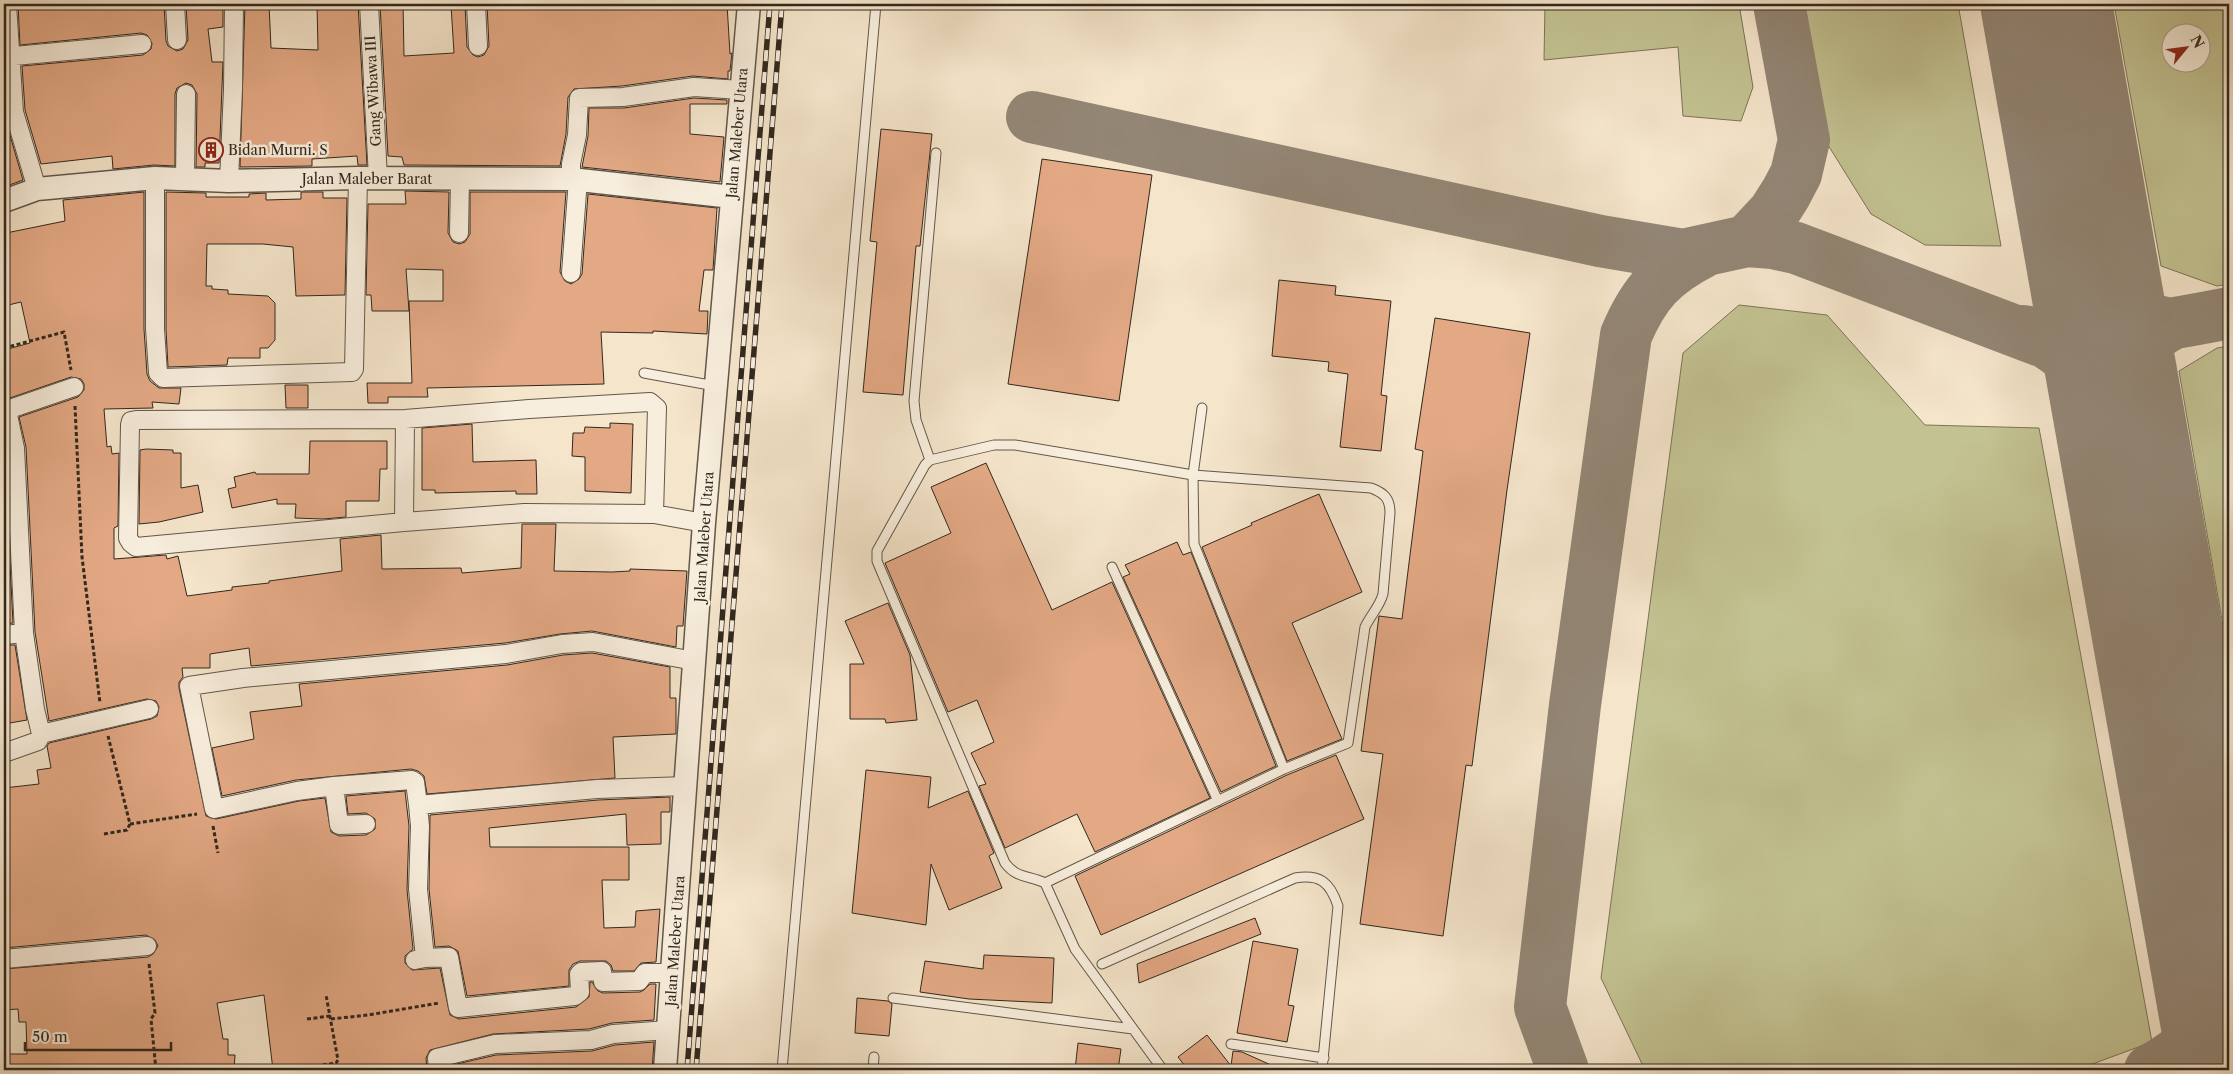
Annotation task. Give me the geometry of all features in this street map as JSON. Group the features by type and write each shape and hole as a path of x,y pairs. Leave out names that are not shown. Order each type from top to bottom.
{"street":[{"path":"7,4 9,113 37,189"},
{"path":"175,4 177,40"},
{"path":"229,181 234,4"},
{"name":"Gang Wibawa III","path":"155,178 155,329 158,372 163,378 352,372 354,369 368,178 369,4"},
{"path":"476,4 478,46"},
{"name":"Jalan Maleber Utara","path":"665,1070 704,523 749,4"},
{"path":"7,56 142,44"},
{"path":"572,273 574,179 571,164 577,134 579,98 623,96 694,86 741,90"},
{"path":"185,179 186,94"},
{"name":"Jalan Maleber Barat","path":"4,201 37,189 155,178 229,181 368,178 574,179 732,197"},
{"path":"459,233 460,179"},
{"path":"4,753 38,742 41,734 35,710 24,633 15,448 6,410 74,387"},
{"path":"654,514 657,408 654,403 529,409 405,419 132,421 129,429 128,538 136,547 404,522 524,513 654,514 704,523"},
{"path":"404,522 405,419"},
{"path":"4,635 24,633"},
{"path":"673,973 645,973 639,981 603,982 602,971 584,971 579,974 580,992 576,996 458,1008 455,1001 449,957 420,959 418,805 415,782 412,780 297,791 212,811 189,686 253,677 506,654 562,644 593,642 694,661"},
{"path":"41,734 149,709"},
{"path":"334,786 340,824 366,824"},
{"path":"418,805 597,789 686,786"},
{"path":"4,959 147,946"},
{"path":"438,1070 437,1058 495,1044 591,1040 613,1034 668,1030"}],"lane":[{"path":"782,1070 876,4"},
{"path":"930,460 916,420 914,401 936,152"},
{"path":"644,373 716,386"},
{"path":"1202,408 1193,475 1194,544 1284,769"},
{"path":"1045,884 1284,769 1339,748 1348,742 1365,627 1381,600 1382,594 1390,503 1383,492 1371,488 1193,475 1015,445 994,445 930,460 925,465 877,551 879,569 1005,863 1012,872 1019,876 1034,878 1045,884 1075,950 1161,1069"},
{"path":"1112,566 1218,801"},
{"path":"1102,964 1295,878 1310,875 1322,880 1334,894 1338,906 1322,1070"},
{"path":"893,998 1133,1029"},
{"path":"1231,1044 1324,1058"},
{"path":"873,1070 874,1057"}],"path":[{"path":"4,348 64,332 74,387 82,557 103,719 116,763 130,824 127,830 104,834"},
{"path":"130,824 212,811 218,853"},
{"path":"147,946 155,1013 151,1019 156,1070"},
{"path":"319,1070 322,1065 336,1063 338,1060 326,996"},
{"path":"307,1019 368,1016 455,1001"}],"shaded area":[{"path":"1545,4 1739,4 1753,87 1741,121 1683,116 1678,47 1544,60"},
{"path":"1796,4 1958,4 2001,246 1925,245 1871,214 1818,129"},
{"path":"2114,4 2229,4 2229,284 2217,286 2161,266"},
{"path":"1739,305 1827,315 1925,425 2039,428 2152,1042 2087,1066 2064,1070 1645,1070 1601,978 1683,353"},
{"path":"2229,346 2229,661 2179,371 2217,348"}],"building":[{"path":"18,4 164,4 166,41 168,46 177,51 183,49 188,40 186,4 223,4 223,27 208,29 212,62 223,62 219,163 205,163 205,167 196,167 197,94 192,85 186,83 177,88 175,94 175,166 154,165 113,169 112,156 41,164 25,110 22,66 143,55 151,49 152,43 147,35 141,33 20,45"},
{"path":"245,4 269,4 271,48 318,50 317,4 358,4 367,165 358,165 357,156 312,159 312,166 240,167"},
{"path":"380,4 403,4 404,56 454,53 451,5 465,4 467,47 473,55 478,57 484,55 489,46 487,4 727,4 730,54 732,53 730,71 728,71 728,79 693,76 622,86 574,89 568,97 566,134 560,166 404,165 402,157 388,156"},
{"path":"694,98 727,100 727,104 690,104 690,134 724,137 720,182 582,167 588,136 589,108 624,108"},
{"path":"4,115 23,180 4,187"},
{"path":"881,129 932,134 920,246 916,246 903,395 863,392 877,242 870,241"},
{"path":"1042,159 1152,175 1119,401 1008,384"},
{"path":"405,191 449,192 448,233 453,242 459,244 465,242 470,234 470,192 566,192 560,272 565,281 571,284 579,279 582,274 588,194 717,208 713,270 704,270 699,311 708,311 707,334 653,331 653,333 601,332 604,384 427,388 428,397 388,397 388,403 368,403 367,383 412,383 409,301 443,301 443,270 406,269 409,311 372,311 371,295 366,295 368,204 406,204"},
{"path":"144,192 144,329 147,374 150,381 159,388 181,388 179,404 152,402 153,408 104,409 107,447 111,446 112,454 119,453 118,526 114,528 114,559 166,555 167,559 178,556 187,596 232,590 232,587 269,583 269,581 342,571 340,539 381,535 382,569 461,568 462,573 521,568 522,524 556,524 554,571 612,572 630,571 630,569 687,571 683,626 677,626 676,647 592,631 505,643 251,666 249,648 210,654 210,668 182,668 183,677 179,682 179,688 206,816 216,819 299,801 325,798 331,832 339,836 366,835 375,829 375,819 366,813 348,814 346,796 405,791 409,826 407,890 413,949 405,956 405,963 412,970 440,968 450,1015 459,1019 576,1007 589,997 590,982 592,982 598,991 603,993 640,992 650,984 656,984 654,1020 612,1023 589,1029 493,1034 430,1050 426,1058 427,1070 273,1070 264,995 217,1003 223,1039 228,1039 228,1055 235,1055 234,1070 7,1070 7,1054 27,1054 26,1022 19,1022 18,1009 4,1010 4,969 148,957 153,954 158,946 155,940 146,935 4,948 4,788 39,784 37,770 51,768 47,746 49,743 151,719 157,716 159,707 156,701 147,699 49,721 35,632 26,447 19,417 78,397 84,390 84,384 81,379 71,377 4,400 4,350 30,343 21,302 4,306 4,238 7,237 6,233 65,221 63,200"},
{"path":"166,192 206,193 206,197 249,197 249,194 266,193 266,200 301,199 301,192 323,192 323,198 347,198 345,295 296,296 293,247 263,244 207,244 206,286 212,286 212,289 228,290 228,294 268,296 275,303 275,340 268,348 260,348 260,358 228,358 227,365 168,367 166,329"},
{"path":"1279,280 1336,286 1335,295 1391,301 1381,395 1387,396 1381,451 1340,447 1348,374 1328,371 1329,362 1272,356"},
{"path":"1435,318 1530,333 1507,490 1472,766 1466,765 1443,936 1360,924 1383,754 1361,751 1379,616 1402,619 1423,451 1415,449"},
{"path":"285,385 308,385 308,408 286,408"},
{"path":"610,423 633,424 631,493 585,491 585,457 572,456 573,433 584,433 585,427 610,428"},
{"path":"472,424 473,462 536,460 537,494 516,494 516,491 435,493 435,490 422,490 422,428"},
{"path":"310,441 387,441 387,469 380,469 379,501 346,501 346,517 323,519 295,518 296,504 277,504 277,499 232,508 228,489 236,487 234,477 255,472 256,474 309,474"},
{"path":"4,446 13,623 4,624"},
{"path":"140,450 173,450 173,453 181,453 181,488 198,485 203,512 159,522 139,524"},
{"path":"986,463 1052,610 1112,582 1210,798 1095,852 1077,814 1005,848 979,786 986,784 971,753 994,742 977,700 948,712 885,563 951,533 931,487"},
{"path":"1319,494 1362,592 1292,623 1342,739 1287,761 1202,547 1252,525 1251,523"},
{"path":"1177,542 1183,555 1191,552 1276,766 1221,792 1123,577 1130,574 1125,565"},
{"path":"888,603 910,655 917,720 886,723 885,719 850,719 850,664 864,664 845,621"},
{"path":"4,645 15,645 27,720 4,724"},
{"path":"592,653 670,667 670,698 676,698 676,734 613,737 615,778 427,794 424,776 418,771 411,769 296,780 222,796 212,748 254,739 250,712 302,706 299,684 507,665 563,655"},
{"path":"1336,755 1364,819 1101,935 1075,876 1287,775"},
{"path":"866,770 931,777 928,808 968,791 994,853 989,856 1002,888 949,910 931,864 926,925 852,913"},
{"path":"670,797 670,812 661,812 661,844 627,845 626,814 489,828 490,847 629,847 629,880 602,880 604,928 635,927 636,911 660,909 656,962 641,963 634,971 613,971 611,965 606,961 580,961 573,964 569,970 569,986 467,996 458,951 449,946 435,947 429,889 430,815 598,800"},
{"path":"1255,918 1261,934 1139,983 1137,964"},
{"path":"1253,941 1298,949 1288,1005 1294,1006 1287,1042 1237,1033"},
{"path":"984,955 1054,958 1052,1003 969,999 920,992 925,961 983,969"},
{"path":"857,998 888,1001 892,1004 889,1036 855,1033"},
{"path":"1207,1035 1231,1066 1233,1051 1242,1052 1282,1070 1188,1070 1178,1057"},
{"path":"654,1042 652,1070 448,1070 448,1066 496,1055 592,1051 615,1045"},
{"path":"1078,1043 1121,1049 1118,1070 1075,1070"}],"taxiway":[{"path":"1747,241 1774,212 1786,193 1796,174 1804,140 1779,4"},
{"path":"1032,117 1600,241 1683,255 1747,241 1773,243 1796,248 2047,343 2070,360 2089,378 2105,398 2120,422"},
{"path":"2089,250 2111,289 2130,308 2156,321 2172,324 2148,339 2129,361 2123,378 2120,422"},
{"path":"1563,1070 1540,1007 1575,705 1626,335 1647,296 1665,276 1703,252"},
{"path":"2022,331 2046,334 2099,333 2153,327 2229,313"},
{"path":"2172,716 2197,743 2212,753 2229,760"},
{"path":"2199,866 2204,839 2210,825 2229,804"},
{"path":"2150,1070 2179,1052 2202,1028 2212,1007 2217,972"}],"runway":[{"path":"2046,4 2229,1038"}],"railway":[{"path":"687,1070 770,4"},
{"path":"696,1070 782,4"}],"place":[{"name":"Bidan Murni. S","path":"211,150"}]}
